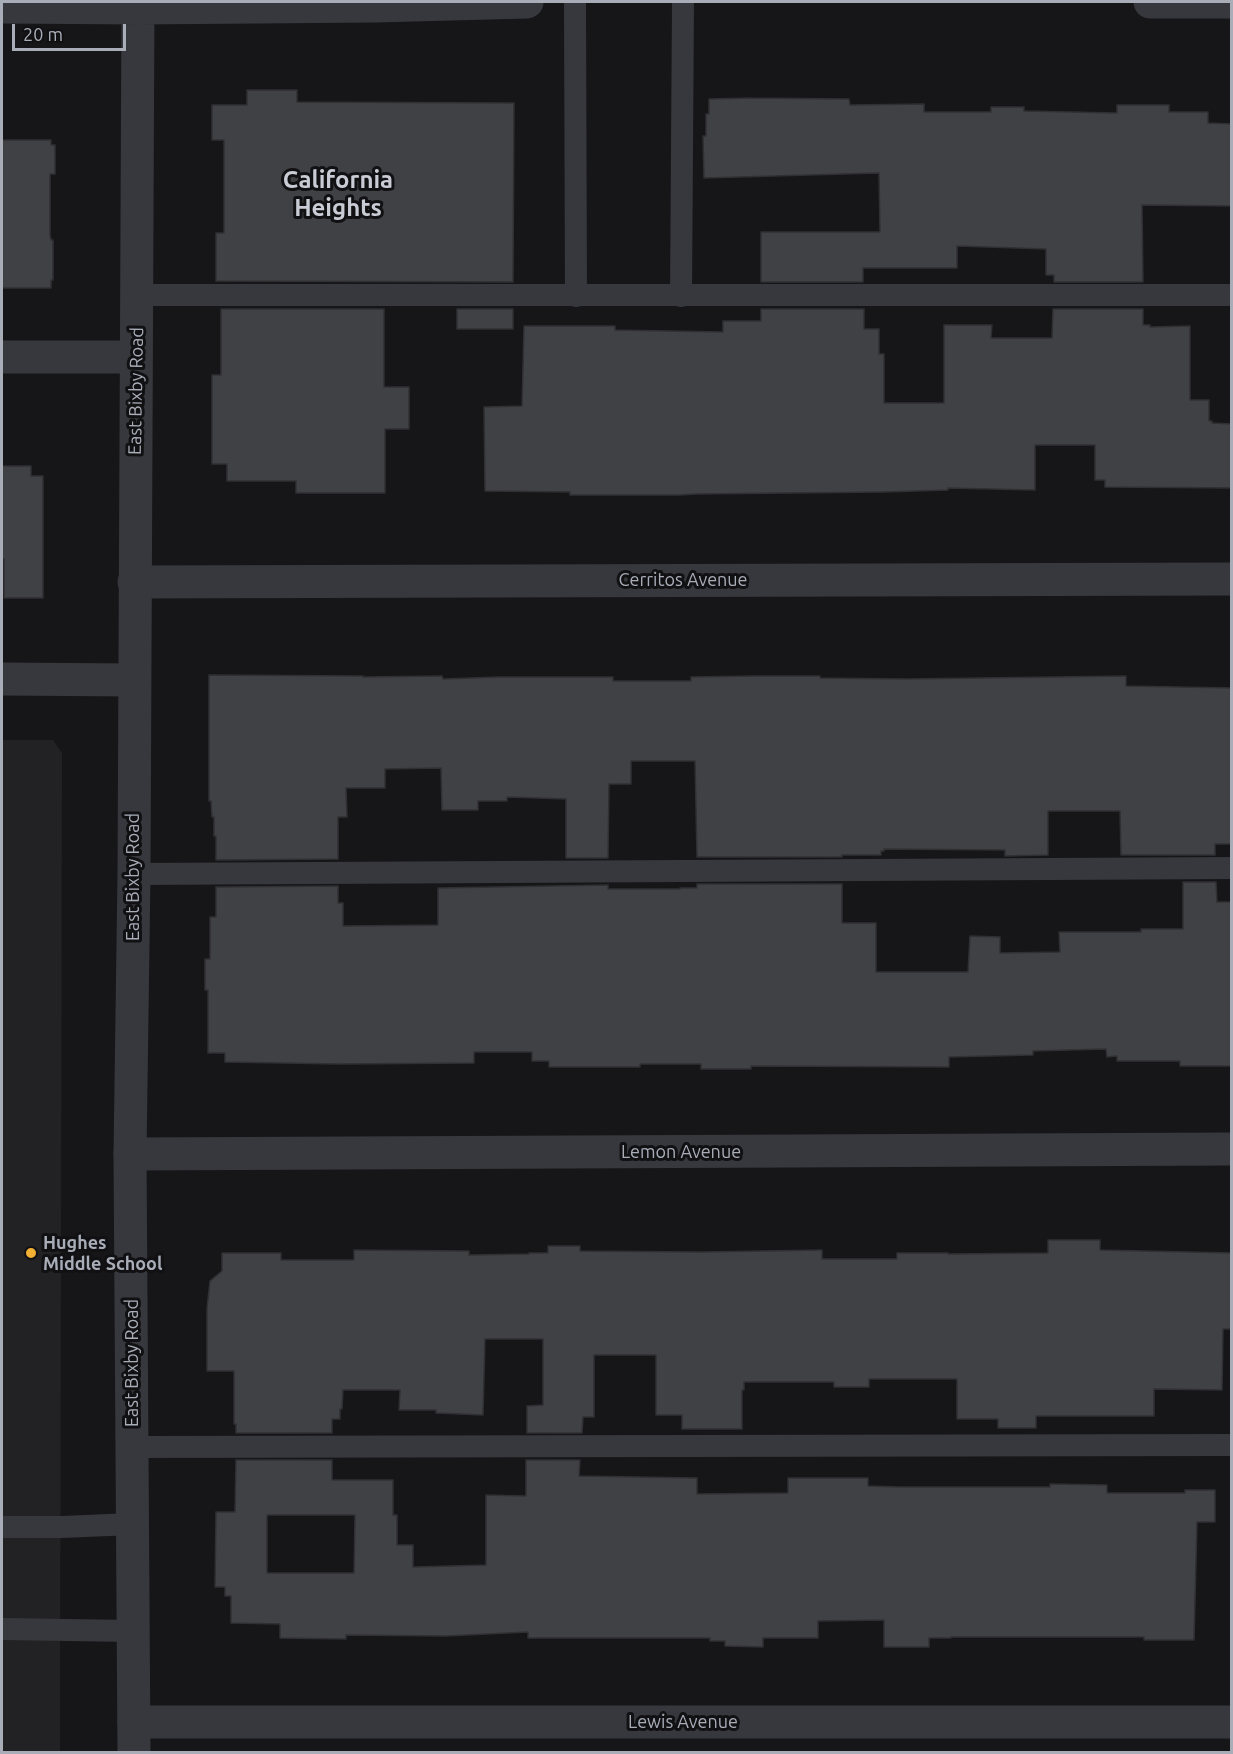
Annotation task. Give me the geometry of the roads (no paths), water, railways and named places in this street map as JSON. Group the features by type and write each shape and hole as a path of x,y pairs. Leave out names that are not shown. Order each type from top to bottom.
{"street":[{"path":"2,6 376,6 527,2"},
{"path":"1150,2 1232,2"},
{"name":"East Bixby Road","path":"134,1737 130,1154 134,874 138,5"},
{"path":"2,357 136,357"},
{"name":"Cerritos Avenue","path":"135,582 1232,579"},
{"path":"2,679 134,680"},
{"name":"Lemon Avenue","path":"130,1154 1232,1149"},
{"name":"Lewis Avenue","path":"134,1737 1232,1722"}],"lane":[{"path":"575,2 576,296"},
{"path":"681,296 683,2"},
{"path":"137,295 1232,295"},
{"path":"134,874 1232,868"},
{"path":"133,1447 1232,1445"},
{"path":"2,1527 132,1524"},
{"path":"2,1629 132,1631"}],"place":[{"name":"Hughes Middle School","path":"31,1253"}],"district":[{"name":"California Heights","path":"338,194"}]}
